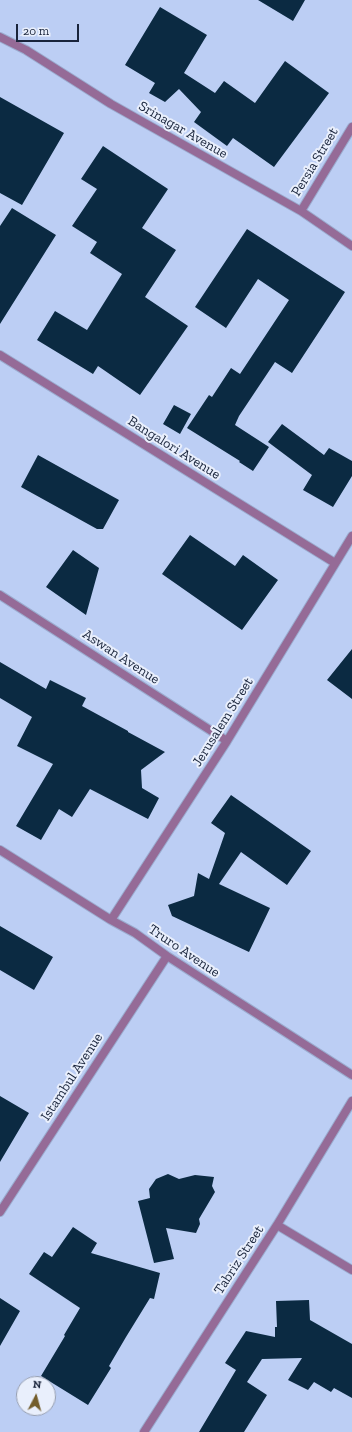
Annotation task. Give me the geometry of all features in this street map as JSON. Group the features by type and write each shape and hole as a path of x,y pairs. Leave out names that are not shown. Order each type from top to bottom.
{"street":[{"name":"Srinagar Avenue","path":"0,37 26,50 112,104 301,211 352,246"},
{"name":"Persia Street","path":"301,211 352,127"},
{"name":"Bangalori Avenue","path":"0,355 335,563"},
{"name":"Jerusalem Street","path":"110,920 227,741 352,536"},
{"name":"Aswan Avenue","path":"0,595 227,741"},
{"name":"Truro Avenue","path":"0,850 110,920 135,933 167,956 352,1075"},
{"name":"Istambul Avenue","path":"0,1212 167,956"},
{"name":"Tabriz Street","path":"144,1432 277,1225 352,1100"},
{"path":"0,1194 8,1199"},
{"path":"277,1225 352,1270"}],"building":[{"path":"258,0 305,0 293,21"},
{"path":"160,7 207,35 184,73 215,93 224,81 255,103 285,61 329,93 274,167 233,138 227,146 194,122 201,112 179,89 165,102 149,93 155,83 125,65"},
{"path":"0,97 64,133 22,205 0,193"},
{"path":"103,146 168,189 142,228 176,250 145,297 188,326 140,395 98,366 93,374 37,340 55,311 87,330 122,274 90,253 97,242 72,226 97,189 81,179"},
{"path":"12,208 56,235 0,324 0,226"},
{"path":"247,229 345,292 292,373 275,362 239,416 235,425 269,447 253,471 239,462 240,461 187,428 209,395 212,397 231,368 240,374 289,300 258,279 226,328 195,307"},
{"path":"174,405 191,414 180,434 163,424"},
{"path":"282,424 324,455 329,448 352,461 352,476 333,507 303,490 312,475 268,442"},
{"path":"38,455 119,500 103,529 97,529 21,487"},
{"path":"190,535 235,566 243,555 278,580 242,630 162,574"},
{"path":"73,550 99,568 86,615 46,587"},
{"path":"352,649 352,699 327,680"},
{"path":"0,662 46,689 50,680 86,698 82,706 165,752 141,770 142,788 159,798 148,819 90,789 72,817 59,809 41,840 16,826 53,764 17,746 32,717 0,698"},
{"path":"231,795 311,851 287,885 241,852 219,884 270,908 249,952 172,916 168,905 194,896 198,873 209,879 225,833 211,823"},
{"path":"0,926 53,957 34,990 0,970"},
{"path":"0,1096 29,1113 0,1162"},
{"path":"168,1174 179,1179 195,1175 214,1177 212,1186 215,1192 199,1219 200,1224 196,1233 166,1228 174,1259 154,1263 138,1201 150,1198 149,1189 156,1179"},
{"path":"73,1227 97,1243 91,1253 160,1273 154,1299 150,1298 109,1366 111,1368 88,1405 56,1385 56,1376 41,1376 80,1308 29,1274 44,1252 52,1257"},
{"path":"0,1298 20,1311 0,1346"},
{"path":"309,1300 310,1320 352,1344 352,1398 334,1388 331,1392 314,1382 308,1390 288,1380 302,1358 262,1359 247,1382 267,1395 244,1432 199,1432 236,1370 225,1363 246,1331 275,1337 275,1327 277,1327 276,1301"}]}
